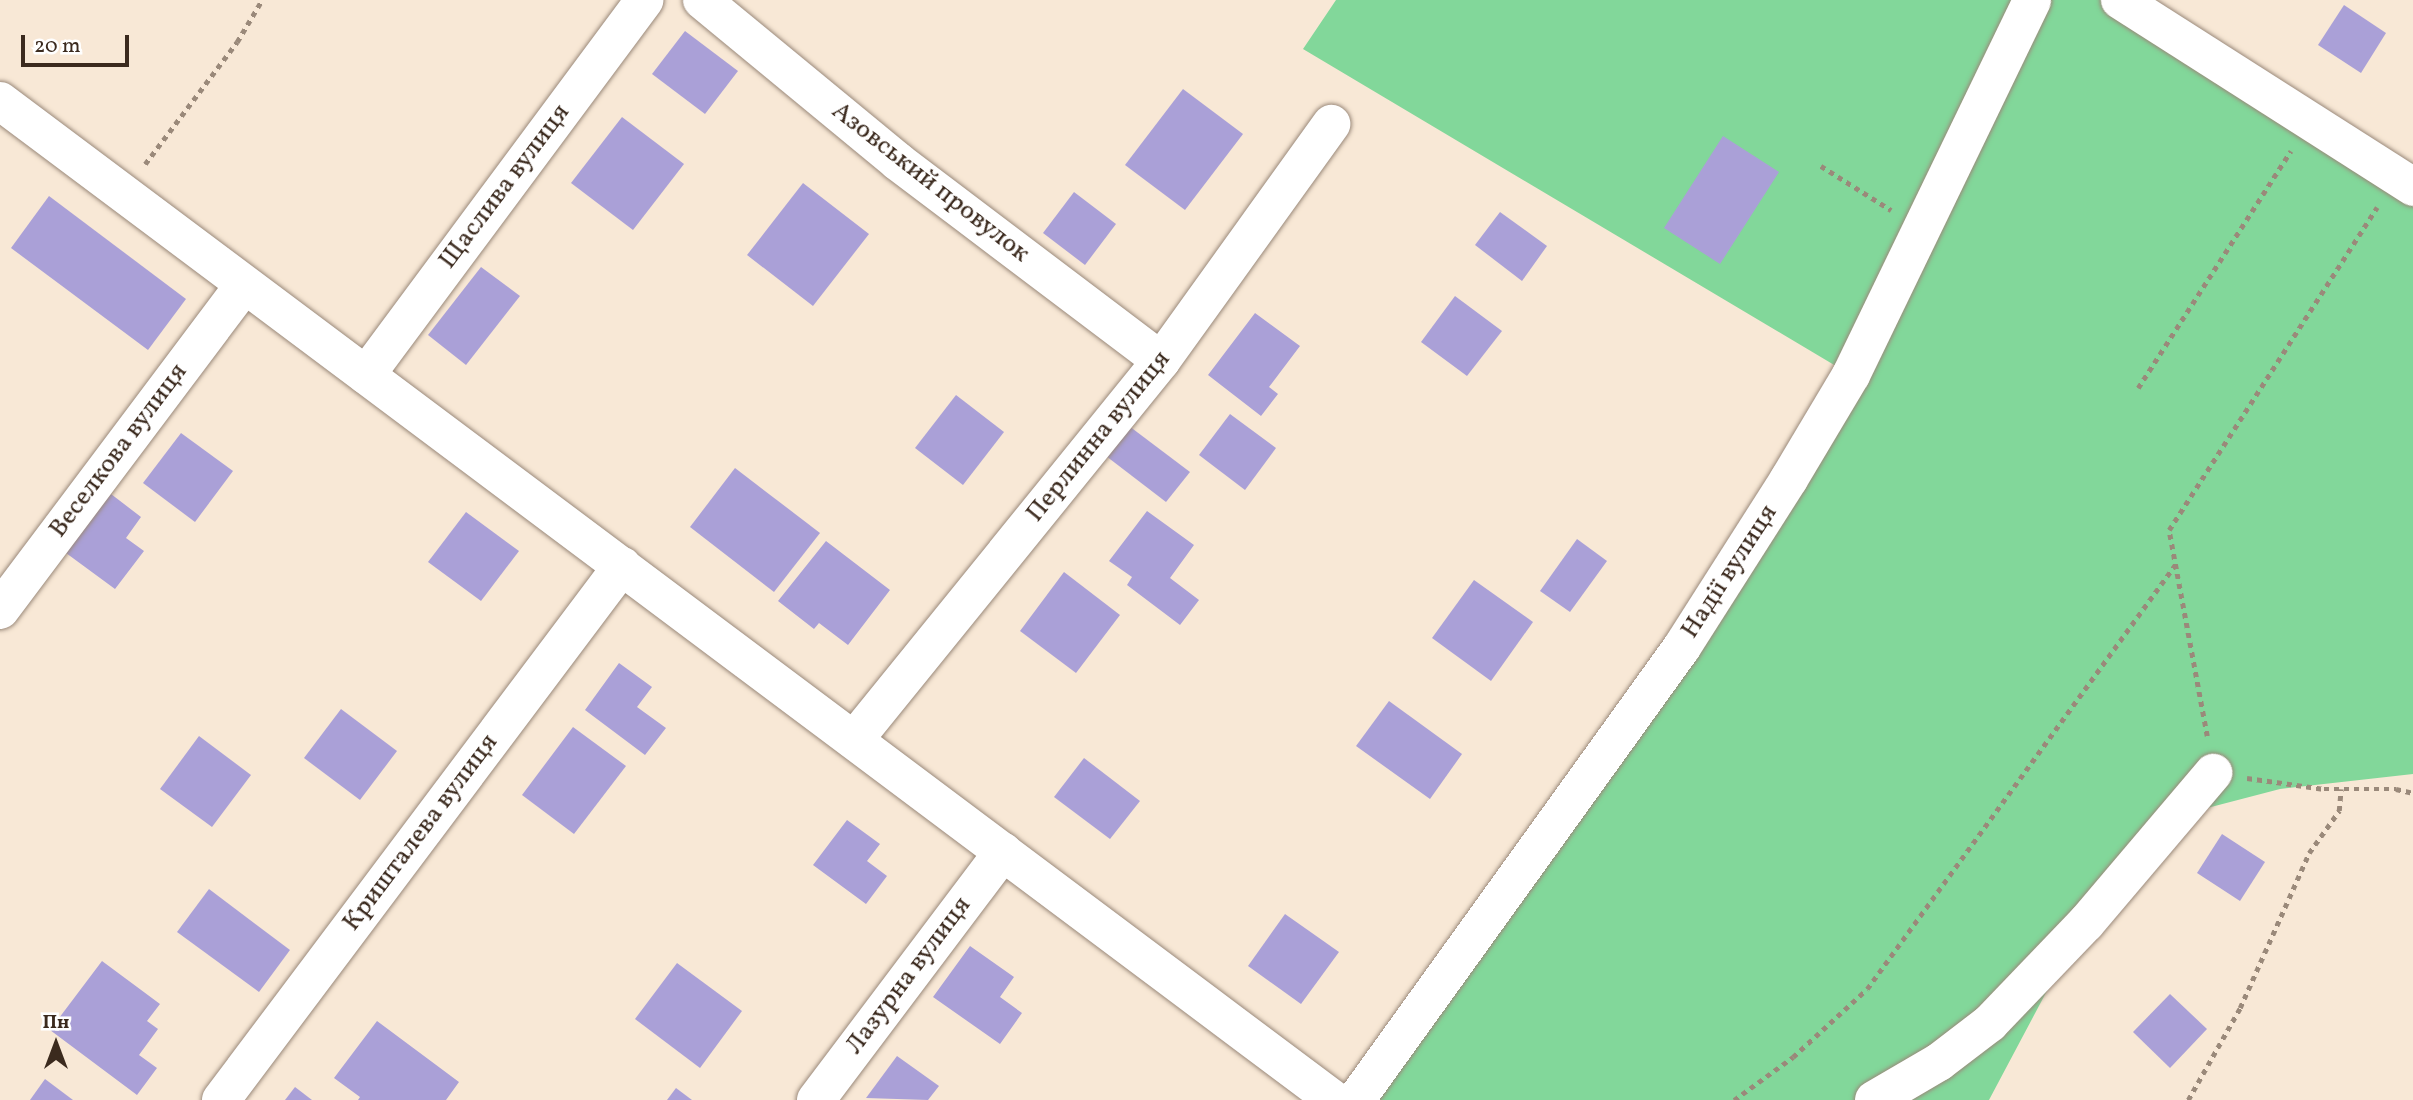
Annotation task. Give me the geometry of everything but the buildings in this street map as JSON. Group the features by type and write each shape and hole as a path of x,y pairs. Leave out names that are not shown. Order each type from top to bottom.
{"street":[{"name":"Щаслива вулиця","path":"366,375 644,0"},
{"name":"Азовський провулок","path":"702,0 897,161 1161,361"},
{"name":"Надії вулиця","path":"1358,1097 1682,647 1789,479 1851,375 2032,0"},
{"path":"2120,0 2405,182"},
{"path":"0,101 1003,852 1358,1097"},
{"name":"Перлинна вулиця","path":"854,740 1161,361 1331,124"},
{"name":"Веселкова вулиця","path":"0,610 239,292"},
{"name":"Кришталева вулиця","path":"221,1100 622,566"},
{"path":"1874,1100 1939,1062 1990,1023 2086,923 2213,773"},
{"name":"Лазурна вулиця","path":"816,1100 1003,852"}],"path":[{"path":"125,194 156,147 237,42 262,0"},
{"path":"2138,388 2309,121"},
{"path":"1821,166 1922,228"},
{"path":"2405,182 2169,530 2213,773 2324,789 2396,789 2413,793"},
{"path":"1734,1100 1793,1058 1867,989 2175,564"},
{"path":"2188,1100 2240,1008 2309,853 2339,811 2341,789"}],"green space":[{"path":"1336,0 2120,0 2413,187 2413,774 2280,789 2188,813 2066,955 1989,1100 1356,1100 1851,375 1303,49"}]}
